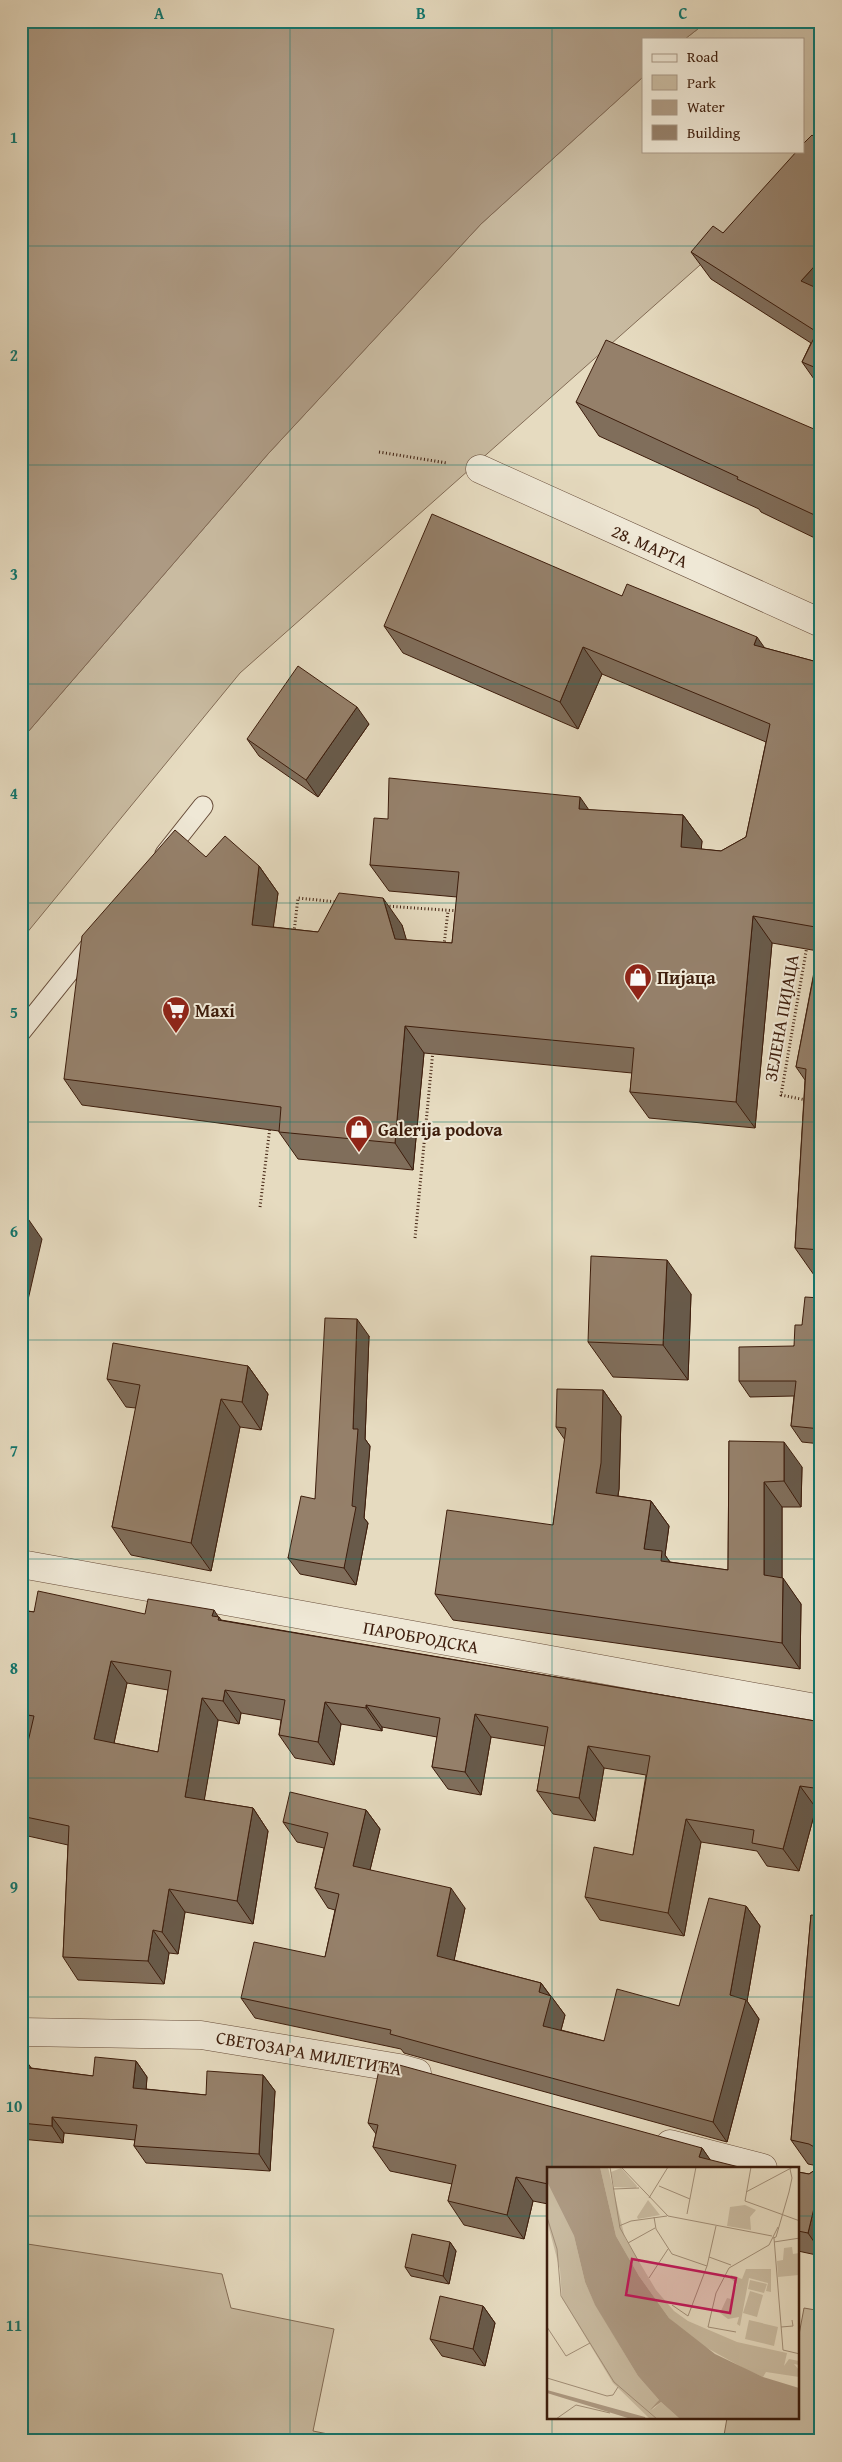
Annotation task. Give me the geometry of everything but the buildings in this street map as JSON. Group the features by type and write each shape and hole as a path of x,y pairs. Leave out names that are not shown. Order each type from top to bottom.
{"street":[{"name":"28. МАРТА","path":"480,469 821,623"},
{"name":"ПАРОБРОДСКА","path":"21,1564 821,1709"},
{"name":"СВЕТОЗАРА МИЛЕТИЋА","path":"21,2032 200,2035 399,2068 436,2078"},
{"path":"644,2136 759,2167"}],"lane":[{"path":"155,866 204,806"},
{"path":"21,1032 106,926"}],"path":[{"path":"378,452 480,469"},
{"path":"293,937 298,898 345,902"},
{"path":"382,905 467,912"},
{"path":"444,950 448,910"},
{"name":"ЗЕЛЕНА ПИЈАЦА","path":"808,945 781,1094 813,1101"},
{"path":"415,1238 434,1050"},
{"path":"260,1207 271,1120"}],"green space":[{"path":"708,21 821,21 821,162 726,242 240,673 21,940 21,740 268,454 481,224 642,78 642,152 804,152 804,38 686,38"},
{"path":"21,2243 222,2274 231,2308 334,2329 313,2431 363,2441 21,2441"},
{"path":"804,2308 821,2311 821,2441 723,2441 727,2420 800,2420 800,2329"}],"water":[{"path":"21,21 708,21 686,38 642,38 642,78 481,224 268,454 21,740"}],"place":[{"name":"Пијаца","path":"638,1001"},
{"name":"Maxi","path":"176,1034"},
{"name":"Galerija podova","path":"359,1153"}]}
